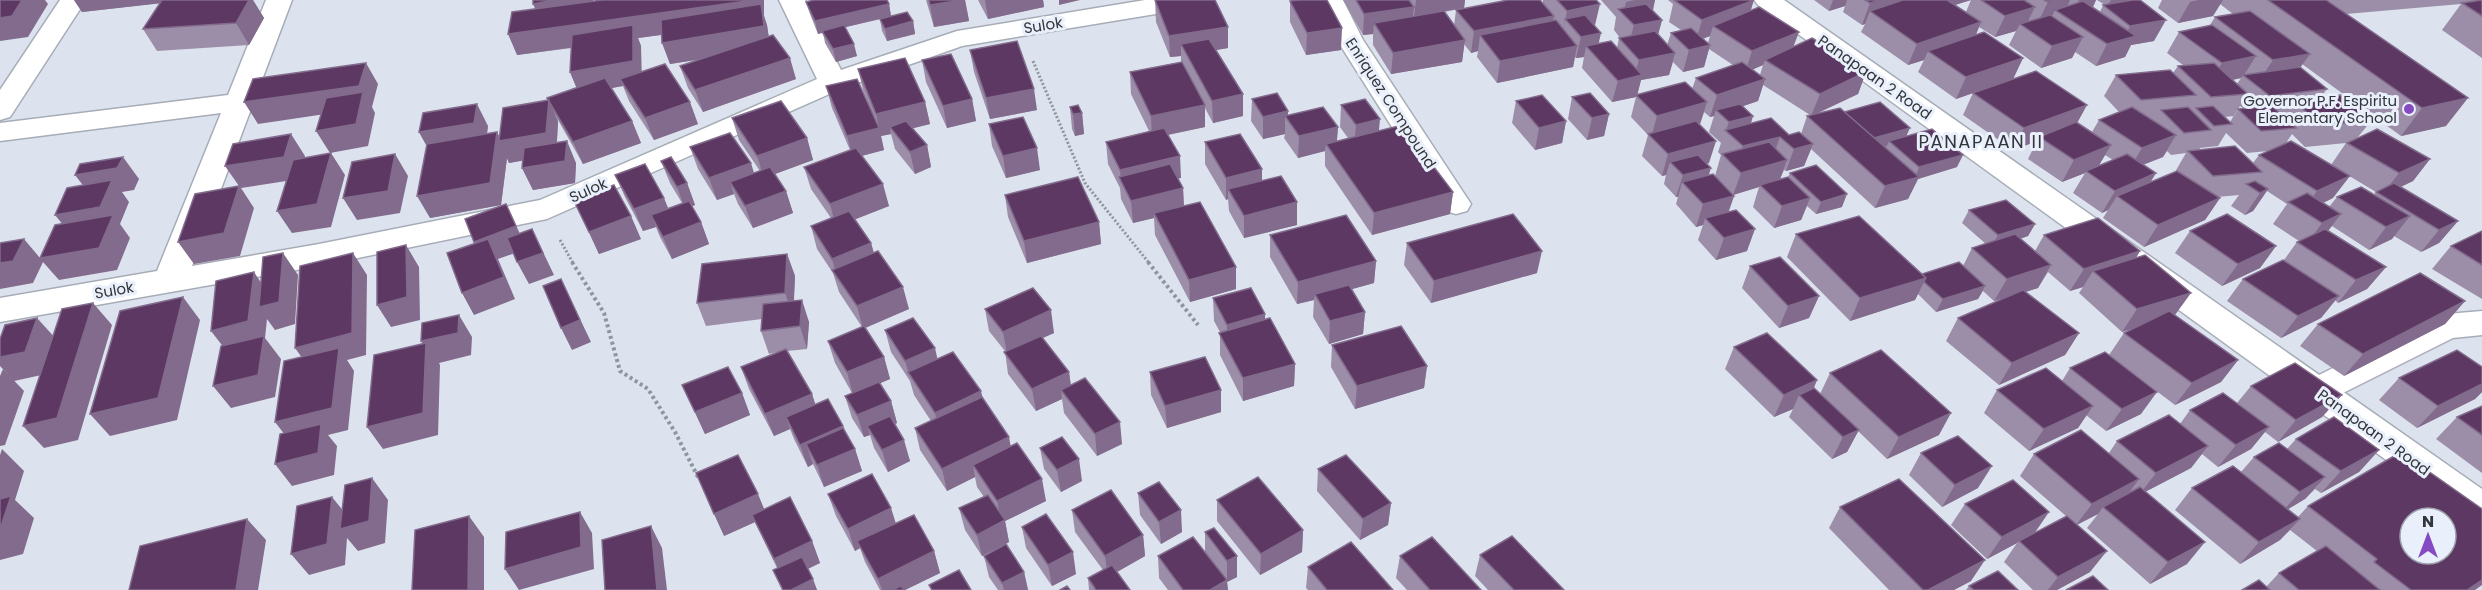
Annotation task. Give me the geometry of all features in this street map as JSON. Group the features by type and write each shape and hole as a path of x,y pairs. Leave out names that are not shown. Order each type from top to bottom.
{"street":[{"path":"0,111 73,0"},
{"path":"170,280 279,0"},
{"path":"792,0 832,82"},
{"name":"Sulok","path":"0,310 319,255 547,209 832,82 957,39 1192,0"},
{"name":"Enriquez Compound","path":"1330,0 1350,40 1456,204"},
{"name":"Panapaan 2 Road","path":"1767,0 2482,509"},
{"path":"0,132 239,102"},
{"path":"2317,391 2447,326 2482,323"}],"path":[{"path":"1020,29 1085,183 1198,325"},
{"path":"547,209 568,259 596,298 607,321 621,371 648,389 675,432 702,485"}],"building":[{"path":"0,0 22,0 12,16 0,18"},
{"path":"162,0 249,0 236,23 143,29"},
{"path":"533,0 554,0 533,4"},
{"path":"602,0 754,0 508,34 512,12"},
{"path":"814,0 887,0 889,4 815,21 806,2"},
{"path":"929,0 962,0 930,5"},
{"path":"1155,0 1215,0 1228,27 1169,36"},
{"path":"1327,0 1342,28 1307,33 1290,1"},
{"path":"1356,0 1409,0 1414,7 1364,14"},
{"path":"1508,0 1540,0 1554,16 1474,31 1456,10"},
{"path":"1557,0 1596,0 1600,4 1567,11"},
{"path":"1674,0 1754,0 1702,20"},
{"path":"1903,0 1947,0 1981,22 1917,44 1870,11"},
{"path":"1981,0 2024,0 2035,7 2005,16"},
{"path":"2140,0 2166,20 2130,26 2103,5"},
{"path":"2268,0 2326,0 2468,98 2422,108"},
{"path":"2482,0 2482,16 2462,3"},
{"path":"2083,1 2136,36 2107,44 2055,10"},
{"path":"761,4 764,26 662,43 661,20"},
{"path":"1646,4 1662,20 1634,25 1618,9"},
{"path":"1759,7 1799,32 1752,51 1713,26"},
{"path":"1444,11 1465,40 1393,53 1374,23"},
{"path":"2250,11 2310,54 2273,60 2215,17"},
{"path":"907,12 913,21 885,29 880,19"},
{"path":"1585,15 1601,33 1581,37 1565,19"},
{"path":"2050,15 2083,37 2052,46 2020,24"},
{"path":"1556,20 1577,46 1500,61 1480,35"},
{"path":"633,25 633,61 570,72 572,35"},
{"path":"844,25 854,44 833,49 822,31"},
{"path":"2212,25 2256,56 2222,63 2179,32"},
{"path":"1691,28 1710,45 1689,50 1671,33"},
{"path":"1655,31 1675,53 1639,60 1619,38"},
{"path":"1984,32 2023,58 1966,77 1928,51"},
{"path":"773,35 790,58 695,90 680,66"},
{"path":"1812,38 1866,72 1820,94 1765,60"},
{"path":"1209,39 1243,94 1212,101 1181,44"},
{"path":"1017,41 1034,89 986,98 970,50"},
{"path":"1611,41 1642,75 1618,81 1586,46"},
{"path":"951,54 972,99 943,106 922,60"},
{"path":"905,58 925,102 876,114 858,69"},
{"path":"1182,62 1205,105 1151,116 1130,72"},
{"path":"1742,62 1765,79 1717,95 1696,78"},
{"path":"366,63 359,86 244,102 253,79"},
{"path":"2214,63 2248,94 2211,97 2178,66"},
{"path":"665,64 690,102 645,118 620,79"},
{"path":"2300,67 2327,89 2270,96 2243,75"},
{"path":"2170,70 2196,95 2141,100 2116,75"},
{"path":"2036,71 2087,105 2024,128 1973,93"},
{"path":"605,78 632,121 573,142 547,98"},
{"path":"857,79 879,128 847,136 826,86"},
{"path":"1685,82 1707,102 1657,116 1636,95"},
{"path":"363,92 356,124 316,131 326,98"},
{"path":"1277,93 1288,111 1263,117 1252,99"},
{"path":"1590,93 1609,114 1592,118 1572,97"},
{"path":"1542,95 1566,121 1539,128 1516,101"},
{"path":"2341,95 2371,121 2321,125 2292,99"},
{"path":"1365,99 1380,119 1356,125 1341,105"},
{"path":"549,100 546,133 499,141 503,108"},
{"path":"781,101 807,138 757,156 732,118"},
{"path":"1880,102 1910,128 1874,138 1844,112"},
{"path":"477,104 474,123 419,132 423,113"},
{"path":"1740,104 1753,116 1729,122 1716,110"},
{"path":"1078,105 1082,113 1073,114 1070,107"},
{"path":"2213,106 2232,124 2214,126 2196,108"},
{"path":"2272,106 2296,128 2261,131 2238,109"},
{"path":"1323,107 1338,127 1299,136 1285,116"},
{"path":"2132,107 2176,135 2142,148 2099,120"},
{"path":"2188,107 2211,130 2184,133 2161,110"},
{"path":"1840,108 1919,177 1885,186 1807,116"},
{"path":"1023,117 1037,148 1003,156 989,124"},
{"path":"1771,118 1789,135 1799,132 1813,144 1794,149 1780,137 1743,146 1725,130"},
{"path":"906,121 927,145 910,152 890,127"},
{"path":"1696,121 1716,141 1668,154 1648,134"},
{"path":"2076,122 2111,145 2074,160 2039,137"},
{"path":"1402,125 1453,192 1374,213 1326,144"},
{"path":"1164,128 1180,156 1120,170 1106,142"},
{"path":"1932,129 1963,155 1919,167 1889,141"},
{"path":"2377,129 2430,159 2399,173 2347,143"},
{"path":"497,132 490,183 417,196 427,144"},
{"path":"730,133 751,163 709,178 690,147"},
{"path":"291,134 284,157 225,166 233,144"},
{"path":"1240,134 1262,169 1226,178 1205,142"},
{"path":"567,141 565,161 522,168 524,148"},
{"path":"2291,141 2350,176 2317,191 2259,155"},
{"path":"1769,142 1787,160 1741,173 1722,154"},
{"path":"2235,146 2262,172 2213,176 2188,151"},
{"path":"856,148 883,184 830,204 804,167"},
{"path":"331,153 317,204 277,211 293,160"},
{"path":"395,154 388,191 343,198 352,162"},
{"path":"2127,154 2156,173 2115,191 2086,171"},
{"path":"1698,155 1711,168 1683,175 1670,162"},
{"path":"123,157 117,168 75,175 80,164"},
{"path":"671,157 687,183 677,187 661,161"},
{"path":"645,164 664,198 634,209 615,175"},
{"path":"1170,164 1183,188 1131,201 1119,177"},
{"path":"1816,165 1847,194 1821,202 1790,173"},
{"path":"770,167 786,191 745,206 730,182"},
{"path":"2177,171 2220,198 2158,225 2117,196"},
{"path":"1713,174 1734,196 1703,204 1682,182"},
{"path":"1281,176 1297,202 1244,216 1228,189"},
{"path":"1078,177 1099,222 1024,241 1005,195"},
{"path":"1788,177 1810,198 1782,206 1760,185"},
{"path":"112,180 100,207 55,215 67,188"},
{"path":"2255,181 2268,189 2260,193 2246,184"},
{"path":"2394,183 2458,221 2439,230 2376,192"},
{"path":"614,185 631,216 589,232 573,199"},
{"path":"239,186 224,233 178,242 195,194"},
{"path":"2361,187 2410,216 2386,227 2337,197"},
{"path":"2307,193 2341,214 2322,223 2288,202"},
{"path":"2006,200 2035,224 1998,235 1969,210"},
{"path":"689,201 701,222 663,237 651,215"},
{"path":"1200,202 1236,267 1189,280 1154,213"},
{"path":"506,204 516,226 474,242 465,219"},
{"path":"1736,210 1755,229 1724,238 1705,218"},
{"path":"849,211 871,243 832,259 811,226"},
{"path":"1513,214 1542,251 1434,281 1407,243"},
{"path":"2227,214 2276,246 2238,264 2190,231"},
{"path":"113,215 99,248 40,258 55,225"},
{"path":"1346,215 1376,261 1298,282 1270,235"},
{"path":"1859,216 1926,278 1860,298 1796,234"},
{"path":"2098,218 2140,251 2084,269 2044,235"},
{"path":"532,229 543,253 517,262 507,238"},
{"path":"2325,229 2386,267 2356,280 2297,242"},
{"path":"2482,231 2482,265 2451,246"},
{"path":"2015,234 2051,265 2007,279 1972,248"},
{"path":"24,239 13,261 0,263 0,243"},
{"path":"488,239 504,277 462,293 447,253"},
{"path":"406,245 407,297 377,305 377,252"},
{"path":"878,251 903,287 857,306 832,270"},
{"path":"283,253 279,302 259,307 263,257"},
{"path":"353,253 352,333 295,348 300,266"},
{"path":"787,254 785,293 697,303 702,264"},
{"path":"2145,255 2191,293 2137,309 2093,271"},
{"path":"1780,257 1819,296 1788,306 1750,266"},
{"path":"2283,260 2339,296 2298,316 2243,279"},
{"path":"1959,262 1985,286 1943,299 1924,282 1926,278 1922,274"},
{"path":"254,272 248,321 211,331 216,281"},
{"path":"2420,273 2465,301 2363,354 2318,324"},
{"path":"561,279 580,320 561,328 543,286"},
{"path":"1349,285 1365,312 1330,321 1315,294"},
{"path":"1033,288 1051,310 1003,332 985,309"},
{"path":"1251,288 1265,314 1227,325 1213,298"},
{"path":"2023,290 2079,333 2012,363 1958,318"},
{"path":"183,297 158,398 90,414 120,311"},
{"path":"802,300 800,326 761,331 763,304"},
{"path":"93,303 57,418 23,426 62,309"},
{"path":"2169,311 2238,360 2192,383 2124,333"},
{"path":"459,315 458,333 421,341 422,323"},
{"path":"37,318 25,352 0,357 0,339 5,325"},
{"path":"913,318 935,348 905,361 885,330"},
{"path":"1270,318 1295,364 1243,378 1219,333"},
{"path":"864,326 884,357 847,372 828,341"},
{"path":"1401,326 1427,366 1357,386 1332,345"},
{"path":"1767,333 1817,380 1784,395 1734,347"},
{"path":"264,336 258,375 213,386 221,346"},
{"path":"1041,336 1069,372 1032,389 1004,352"},
{"path":"426,343 423,413 367,427 374,355"},
{"path":"339,348 332,408 275,422 284,361"},
{"path":"786,349 812,394 765,414 741,367"},
{"path":"1881,350 1951,413 1899,437 1830,373"},
{"path":"2457,350 2482,367 2482,384 2438,406 2399,378"},
{"path":"953,352 981,391 935,413 908,372"},
{"path":"2105,352 2157,392 2122,409 2070,368"},
{"path":"1205,357 1221,390 1165,406 1150,372"},
{"path":"2295,363 2342,395 2296,420 2251,386"},
{"path":"728,367 742,393 695,412 682,385"},
{"path":"2046,368 2093,406 2044,429 1997,390"},
{"path":"1085,378 1120,422 1095,434 1061,390"},
{"path":"879,382 891,401 857,415 845,396"},
{"path":"1814,388 1859,430 1843,437 1799,395"},
{"path":"2223,393 2269,427 2236,445 2190,410"},
{"path":"982,397 1009,437 942,469 915,428"},
{"path":"828,399 843,426 800,445 786,417"},
{"path":"2482,406 2482,435 2457,417"},
{"path":"2169,415 2208,446 2156,473 2117,441"},
{"path":"890,416 904,440 882,450 867,426"},
{"path":"2334,417 2379,450 2341,471 2296,439"},
{"path":"321,424 318,453 275,464 280,434"},
{"path":"843,428 855,449 817,465 806,444"},
{"path":"2081,430 2139,479 2092,504 2034,454"},
{"path":"1958,436 1992,466 1955,485 1921,453"},
{"path":"1062,437 1079,459 1057,470 1040,448"},
{"path":"1017,443 1042,479 997,501 973,465"},
{"path":"2279,443 2325,477 2300,492 2254,457"},
{"path":"2401,452 2482,509 2482,580 2467,590 2411,590 2374,562 2377,559 2308,506"},
{"path":"738,455 758,494 714,514 696,473"},
{"path":"1346,455 1391,503 1363,519 1318,469"},
{"path":"2233,466 2300,519 2259,542 2192,488"},
{"path":"872,474 891,508 848,529 828,494"},
{"path":"1258,477 1303,530 1261,554 1217,500"},
{"path":"372,478 369,521 340,529 345,485"},
{"path":"1899,479 1985,560 1928,590 1923,590 1840,507"},
{"path":"2013,480 2049,512 2002,537 1965,504"},
{"path":"1159,482 1181,510 1159,522 1138,493"},
{"path":"2140,487 2205,542 2168,562 2103,507"},
{"path":"1111,490 1143,535 1105,556 1072,510"},
{"path":"988,495 1005,520 977,535 959,508"},
{"path":"11,496 0,529 0,499"},
{"path":"332,497 327,544 291,554 297,506"},
{"path":"790,497 812,541 774,559 752,515"},
{"path":"580,512 581,547 505,569 506,532"},
{"path":"1046,514 1073,552 1048,565 1022,527"},
{"path":"914,515 934,551 878,579 857,541"},
{"path":"469,516 468,590 412,590 415,530"},
{"path":"2067,516 2107,551 2058,577 2019,541"},
{"path":"247,519 236,590 129,590 140,546"},
{"path":"651,526 657,590 605,590 602,540"},
{"path":"1214,528 1237,556 1227,561 1205,532"},
{"path":"1512,536 1564,590 1514,590 1480,555"},
{"path":"1193,537 1227,580 1210,590 1183,590 1158,556"},
{"path":"1432,537 1481,590 1430,590 1400,556"},
{"path":"1351,542 1393,590 1327,590 1308,567"},
{"path":"1006,544 1024,572 1002,583 984,556"},
{"path":"2326,546 2380,590 2299,590 2279,573"},
{"path":"802,557 813,579 791,590 783,590 773,570"},
{"path":"1112,565 1130,590 1096,590 1088,578"},
{"path":"959,570 971,590 932,590 929,585"},
{"path":"1998,571 2018,590 1974,590 1969,586"},
{"path":"2093,576 2108,590 2066,590"},
{"path":"2259,580 2270,590 2242,590"},
{"path":"901,586 904,590 892,590"}],"place":[{"name":"Governor P.F. Espiritu Elementary School","path":"2409,109"}],"district":[{"name":"PANAPAAN II","path":"1981,141"}]}
